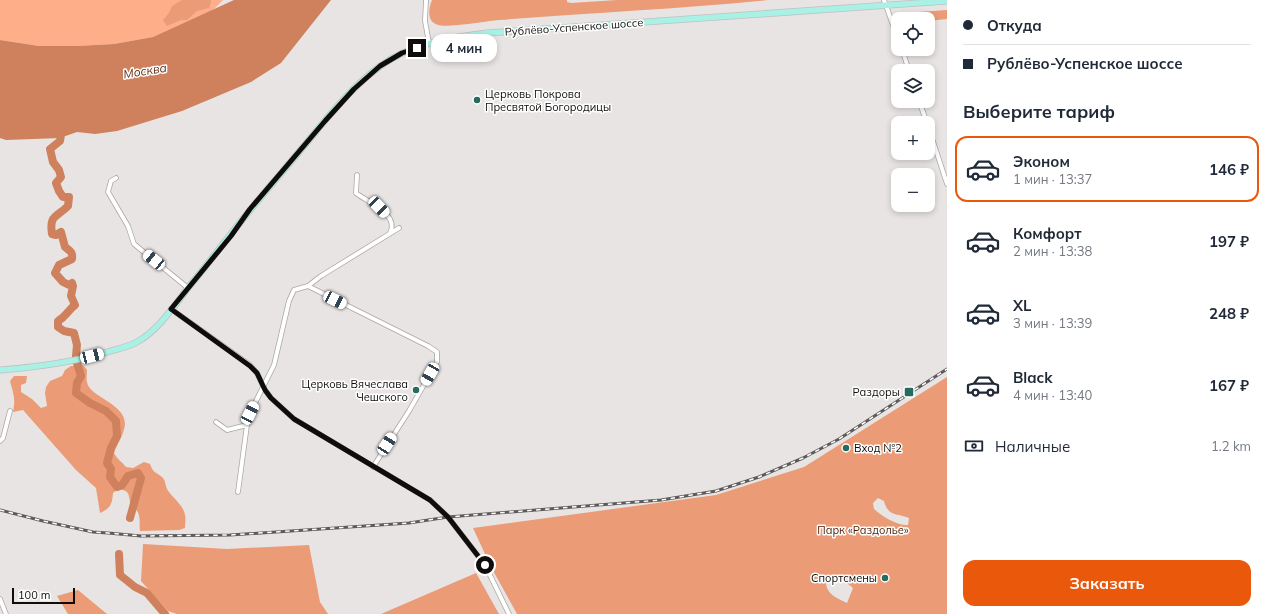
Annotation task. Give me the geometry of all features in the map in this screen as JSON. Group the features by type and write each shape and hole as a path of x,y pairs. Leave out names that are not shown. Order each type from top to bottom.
{"main road":[{"name":"Рублёво-Успенское шоссе","path":"0,370 55,364 105,353 130,345 148,334 171,309 231,236 250,209 354,89 380,66 392,59 429,43 487,33 886,2 947,1"}],"street":[{"path":"426,0 425,21 429,43"},
{"path":"886,2 891,17"},
{"path":"935,147 947,184"},
{"path":"357,175 356,193 379,207 391,221 392,228 389,235"},
{"path":"116,178 112,181 108,192 128,226 134,244 188,288"},
{"path":"238,492 250,413 274,365 289,301 294,290 308,286 321,276 399,228"},
{"path":"308,286 428,346 437,352 437,362 409,411 373,467"},
{"path":"171,309 250,366 257,373 271,398 294,419 430,500 448,517 485,565 509,614"},
{"path":"0,441 3,438 10,411"},
{"path":"216,422 227,430 247,425"},
{"path":"0,599 6,614"}],"shaded area":[{"path":"0,0 223,0 213,10 153,37 114,44 39,46 0,40"}],"green space":[{"path":"182,0 211,0 211,2 209,8 197,11 187,20 181,20 167,26 163,20 169,13 172,6"},
{"path":"432,0 567,0 567,2 571,3 617,0 769,0 499,20 443,26 434,23 430,18 429,12"},
{"path":"947,10 947,19 935,20 935,12 918,12"},
{"path":"83,365 87,370 87,381 89,387 114,405 123,417 125,424 122,436 114,453 115,455 126,467 133,468 144,462 150,464 154,471 163,478 167,489 184,511 185,528 179,530 140,531 139,515 137,510 132,507 128,493 118,489 113,493 109,507 100,513 96,488 76,470 23,410 13,412 14,399 10,381 14,376 27,376 26,383 21,385 21,392 32,399 41,408 47,406 45,393 46,387 50,381 62,376 65,370 71,366"},
{"name":"Парк «Раздолье»","path":"947,377 947,614 517,614 491,567 473,528 716,495 804,467","holes":["878,498 884,501 888,510 894,514 909,518 908,525 899,524 890,520 874,509 873,503","835,576 853,588 847,603 829,592 827,588 826,579"]},
{"path":"143,544 227,549 309,545 320,602 328,614 177,614 168,611 141,581"},
{"path":"476,573 499,614 381,614"},
{"path":"78,590 107,614 68,614 57,596"}],"water":[{"name":"Москва","path":"234,0 331,0 281,63 251,82 182,111 117,131 95,134 77,132 60,138 6,140 0,138 0,40 39,46 114,44 153,37"}],"waterway":[{"path":"62,128 60,141 50,149 53,162 59,170 61,177 56,183 59,191 63,197 69,197 68,206 54,217 51,228 52,234 56,235 61,232 65,247 71,252 72,255 72,259 59,265 55,273 63,282 69,285 72,283 73,286 71,296 75,305 58,321 58,327 64,331 74,333 77,345 76,356"},
{"path":"77,363 81,376 77,383 76,393 90,403 106,411 116,421 117,436 111,448 107,463 111,469 110,477 117,487 122,485 128,476 138,473 141,478 130,518"},
{"path":"119,554 120,575 135,587 147,593 165,614"}],"railway":[{"path":"0,510 93,532 141,536 230,535 409,523 448,517 661,500 716,491 759,477 803,458 839,439 947,369"}],"place":[{"name":"Церковь Покрова Пресвятой Богородицы","path":"477,100"},
{"name":"Церковь Вячеслава Чешского","path":"416,390"},
{"name":"Раздоры","path":"909,392"},
{"name":"Вход №2","path":"846,448"},
{"name":"Спортсмены","path":"885,578"}],"route":[{"path":"417,48 402,53 380,66 354,89 250,209 231,236 171,309 250,366 257,373 265,390 271,398 294,419 430,500 448,517 464,540 485,565"}]}
